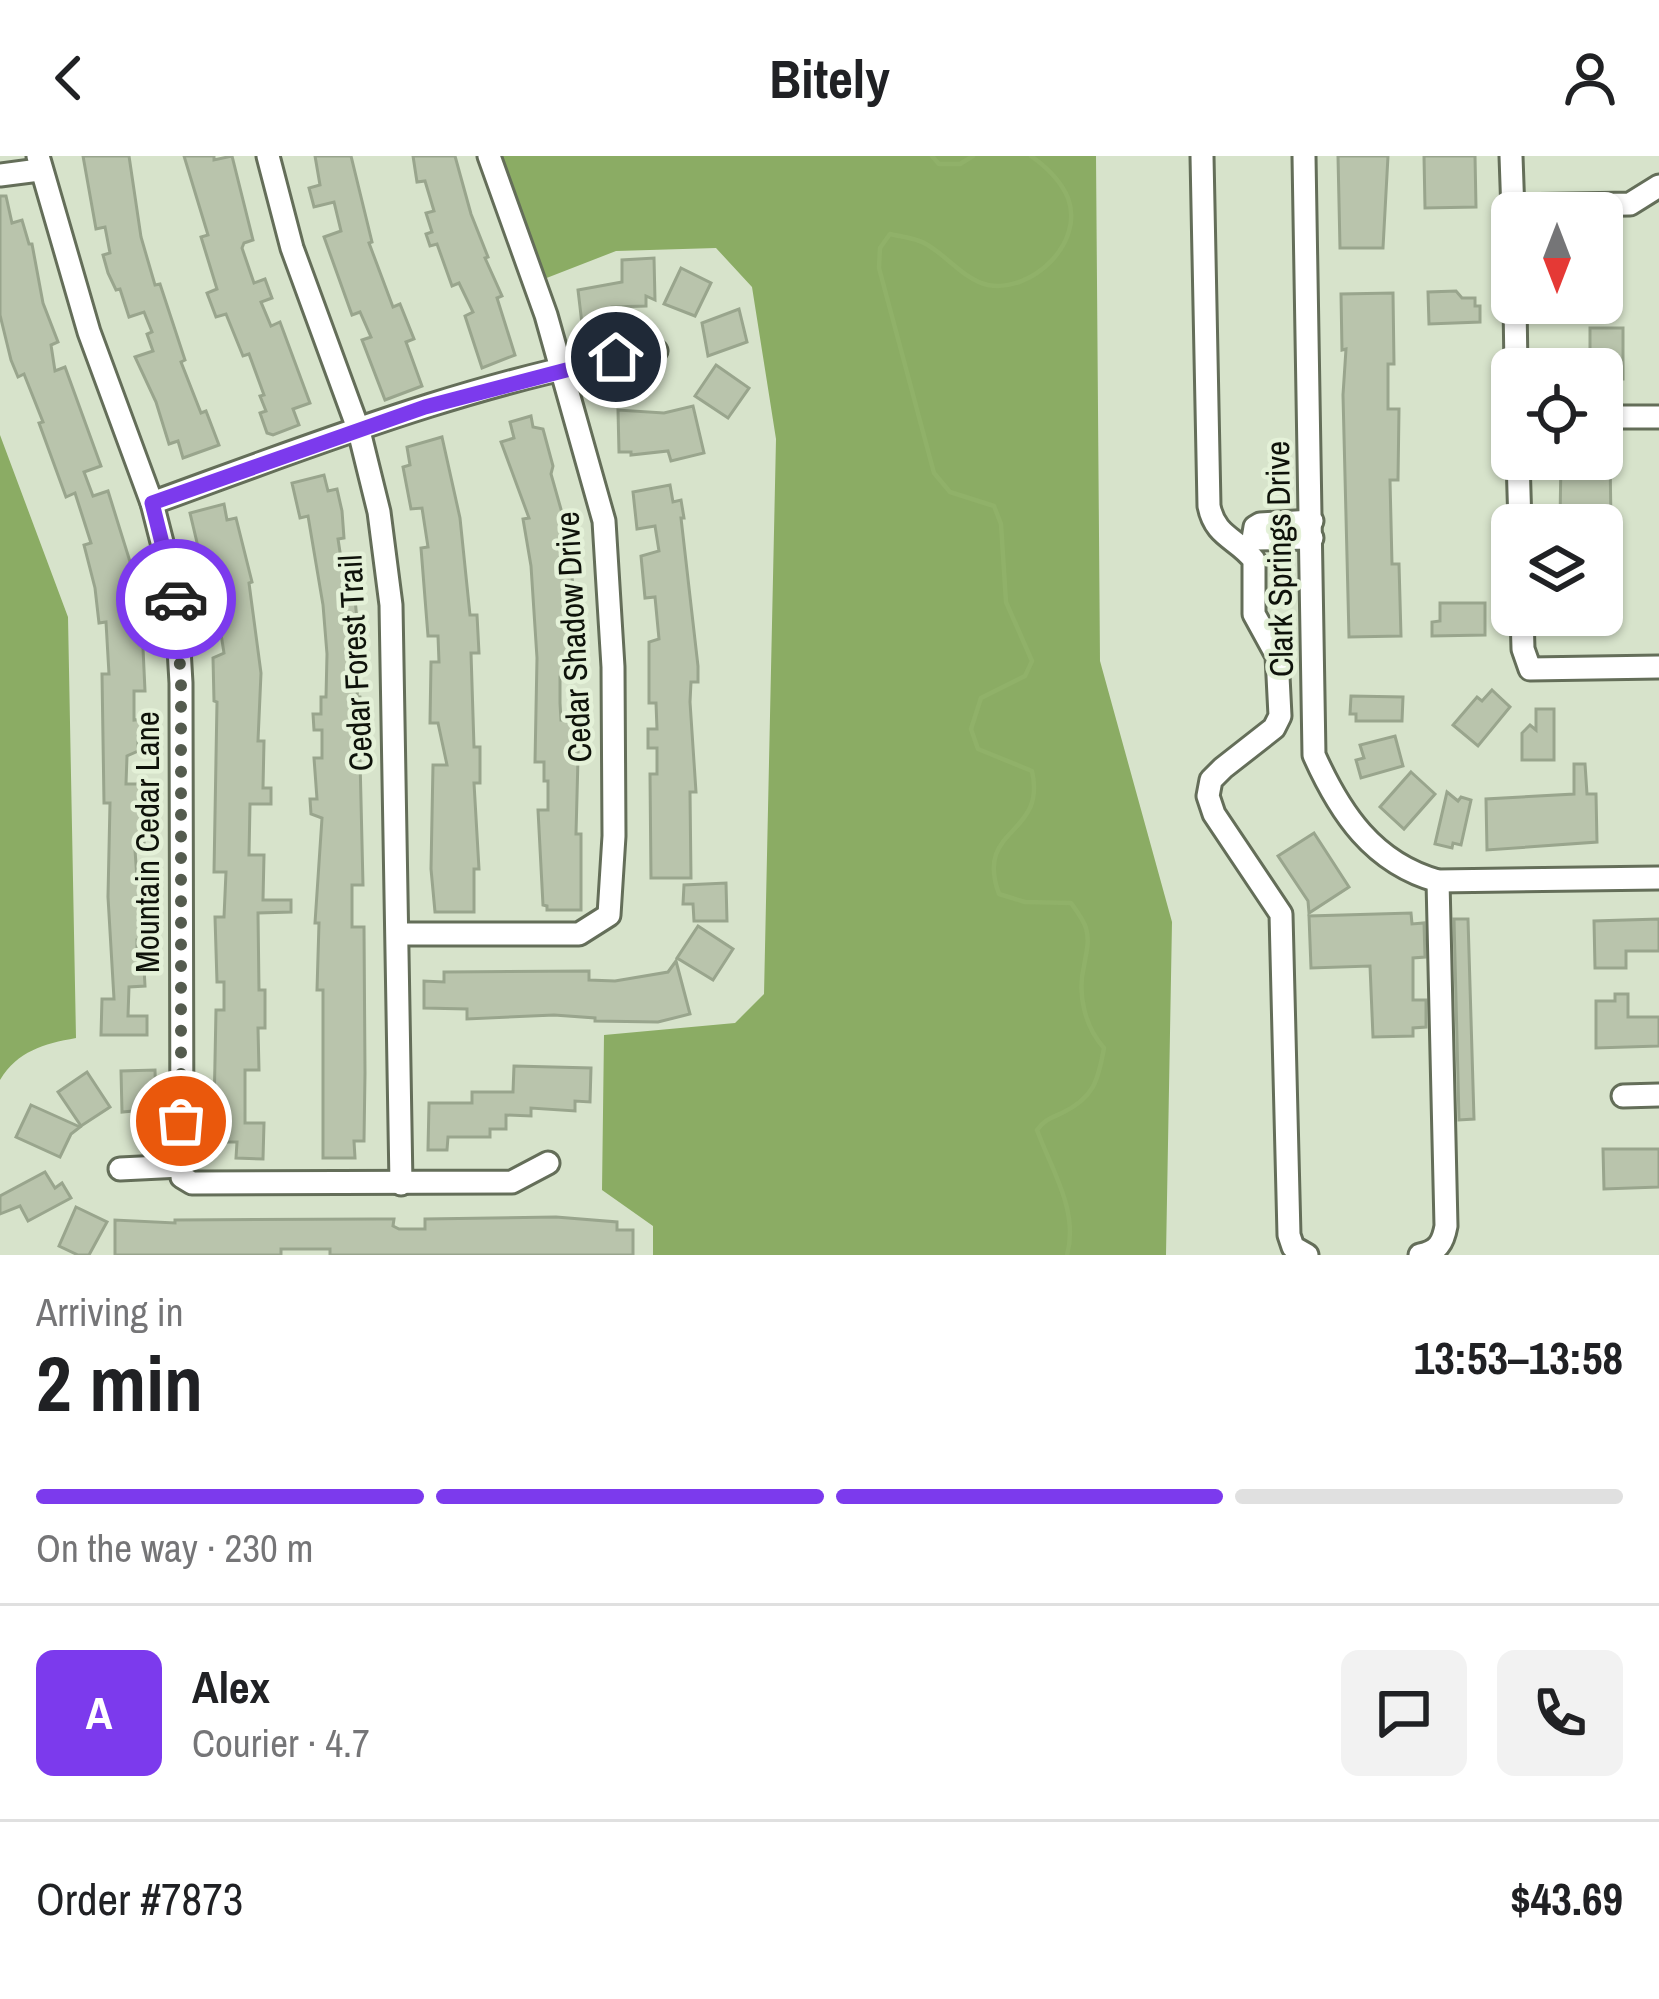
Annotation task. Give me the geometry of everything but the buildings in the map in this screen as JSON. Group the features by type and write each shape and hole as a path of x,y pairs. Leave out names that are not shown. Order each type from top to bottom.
{"street":[{"name":"Cedar Forest Trail","path":"268,156 292,248 359,431 379,512 391,605 401,1184"},
{"name":"Cedar Shadow Drive","path":"398,934 579,934 609,915 614,836 613,688 604,521 563,370 489,156"},
{"path":"1202,156 1209,506 1221,534 1248,543"},
{"name":"Clark Springs Drive","path":"1304,156 1315,755 1332,795 1358,833 1417,875 1449,881"},
{"path":"1511,156 1512,192"},
{"path":"0,175 39,163"},
{"name":"Mountain Cedar Lane","path":"39,163 89,332 152,503 176,597 181,683 181,1166"},
{"path":"1623,204 1659,186"},
{"path":"152,503 425,407 656,351"},
{"path":"1623,417 1659,417"},
{"path":"1307,1255 1294,1247 1289,1235 1281,914 1214,814 1208,796 1211,780 1274,728 1280,716 1277,656 1254,614 1255,566 1248,543 1260,524 1312,530"},
{"path":"1522,636 1530,669 1659,667"},
{"path":"1420,1255 1443,1243 1446,1226 1449,881 1659,878"},
{"path":"1623,1096 1659,1096"},
{"path":"120,1169 181,1166 182,1177 192,1183 401,1184 512,1182 548,1163"}],"green space":[{"path":"502,156 1096,156 1100,661 1172,922 1166,1255 653,1255 653,1226 602,1190 604,1035 735,1023 764,994 776,439 752,287 716,248 616,251 544,279"},
{"path":"0,435 68,617 76,1038 32,1050 0,1080"}],"waterway":[{"path":"932,156 939,164 960,164 973,156"},
{"path":"1031,156 1061,186 1071,215 1062,247 1037,273 1005,285 988,285 926,244 890,234 880,248 879,268 934,473 950,492 994,506 1001,524 1006,602 1032,661 1025,676 981,698 971,729 978,749 1032,771 1030,808 996,855 999,894 1025,902 1071,903 1087,933 1082,999 1087,1020 1104,1048 1099,1070 1081,1101 1037,1130 1067,1207 1067,1255"}],"way so far":[{"path":"176,599 181,683 181,1121"}],"route":[{"path":"176,599 152,503 425,407 616,357"}]}
